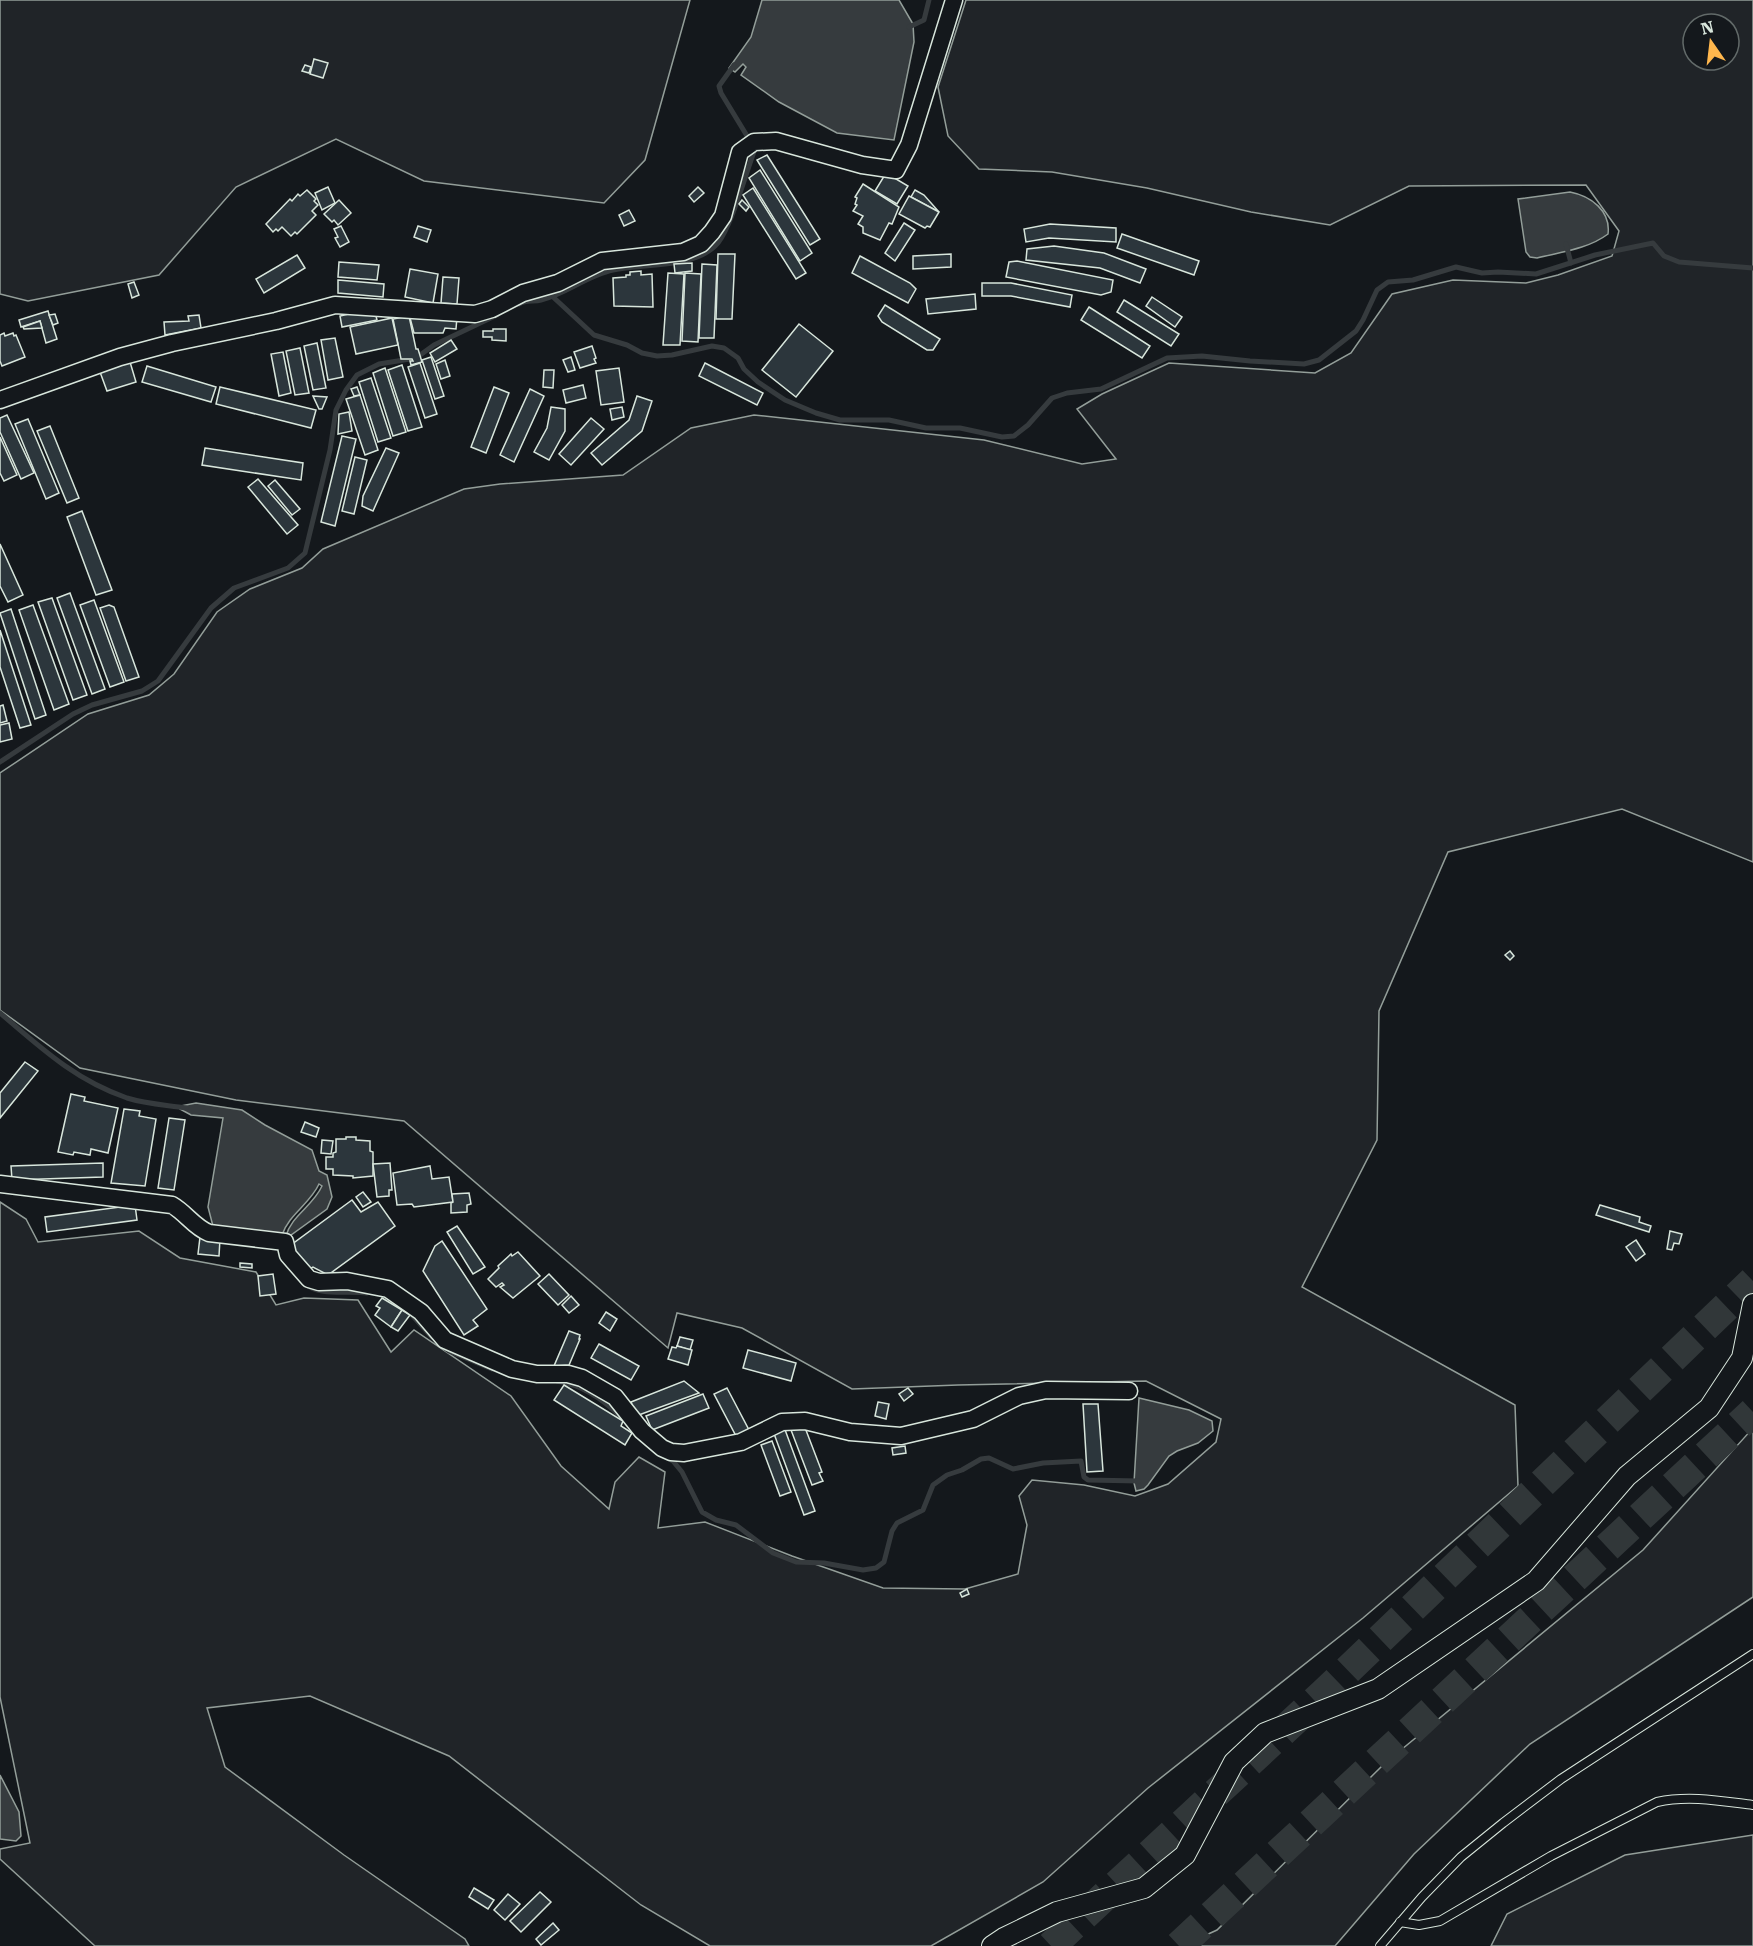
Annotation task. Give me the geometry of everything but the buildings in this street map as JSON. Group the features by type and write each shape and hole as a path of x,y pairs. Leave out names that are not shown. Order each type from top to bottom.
{"street":[{"path":"0,400 120,357 335,305 475,314 492,309 523,293 558,283 602,261 683,252 701,244 723,216 740,152 749,145 776,141 862,165 896,170 909,145 954,0"},
{"path":"0,1184 172,1205 182,1210 200,1230 209,1233 285,1242 288,1255 309,1279 319,1282 346,1281 388,1289 421,1312 445,1340 512,1369 537,1374 568,1374 582,1378 615,1397 642,1431 662,1448 672,1452 684,1453 741,1442 782,1422 805,1421 850,1432 900,1436 973,1419 1019,1396 1046,1390 1129,1391"},
{"path":"992,1946 1057,1912 1144,1888 1185,1855 1234,1762 1265,1733 1378,1689 1536,1581 1627,1476 1708,1408 1742,1358 1753,1304"}],"lane":[{"path":"1380,1946 1461,1857 1503,1822 1561,1779 1753,1654"},
{"path":"1400,1922 1419,1925 1440,1921 1551,1856 1657,1802 1675,1798 1694,1798 1753,1805"}],"shaded area":[{"path":"0,0 690,0 645,160 604,203 424,181 336,139 236,187 159,275 28,301 0,294"},
{"path":"762,0 899,0 913,24 914,42 894,140 837,133 779,102 741,75 746,67 743,64 735,72 729,68 751,37"},
{"path":"966,0 1753,0 1753,862 1622,809 1448,852 1379,1011 1377,1140 1302,1287 1515,1405 1518,1486 1363,1618 1148,1788 1043,1882 931,1946 710,1946 641,1905 449,1756 310,1696 207,1708 225,1767 344,1855 465,1939 469,1946 95,1946 0,1859 0,1849 30,1843 0,1697 0,1202 26,1219 38,1242 139,1231 180,1258 256,1272 276,1305 304,1298 358,1300 391,1352 414,1330 511,1396 561,1466 609,1509 615,1482 639,1457 665,1472 658,1528 705,1522 883,1588 965,1589 1018,1574 1027,1525 1019,1496 1032,1480 1084,1485 1135,1496 1168,1484 1216,1442 1221,1419 1146,1381 852,1389 742,1328 677,1313 668,1348 404,1121 236,1100 80,1068 0,1010 0,773 88,714 149,695 174,674 217,612 250,589 302,568 323,549 464,489 500,484 623,475 691,428 754,415 984,440 1082,464 1116,459 1077,409 1102,394 1169,363 1315,373 1351,353 1392,294 1453,280 1526,283 1558,275 1612,256 1619,231 1586,185 1409,186 1330,225 1251,212 1147,188 1052,172 979,169 948,136 938,87"},
{"path":"1570,192 1585,197 1598,206 1606,218 1608,234 1574,249 1537,258 1530,257 1526,252 1518,199"},
{"path":"196,1103 242,1110 312,1150 319,1171 327,1175 332,1197 327,1209 291,1235 286,1236 292,1223 318,1193 322,1186 319,1184 289,1221 282,1235 214,1230 208,1207 223,1118 191,1115 180,1109 180,1106"},
{"path":"1139,1398 1189,1410 1212,1421 1213,1431 1198,1443 1169,1456 1148,1485 1136,1491 1134,1483"},
{"path":"1753,1428 1753,1597 1530,1744 1414,1854 1335,1946 1182,1946 1217,1930 1384,1764 1643,1550"},
{"path":"0,1775 19,1812 21,1836 16,1841 0,1839"},
{"path":"1753,1835 1753,1946 1491,1946 1507,1914 1625,1855"}],"waterway":[{"path":"909,27 924,20 929,0"},
{"path":"519,304 550,297 604,272 669,264 697,257 718,243 733,211 755,149 719,86 734,65"},
{"path":"552,296 594,335 627,345 642,353 657,356 712,346 724,348 738,358 744,369 758,382 785,400 816,413 840,420 889,420 926,428 960,428 1002,437 1014,436 1028,425 1052,398 1067,393 1101,389 1167,358 1202,356 1304,364 1319,360 1356,331 1377,290 1388,282 1413,280 1456,267 1482,273 1536,274 1595,255 1653,243 1664,256 1679,262 1753,268"},
{"path":"1566,244 1571,263"},
{"path":"0,762 73,714 92,705 142,691 158,681 211,608 234,588 288,568 305,553 330,450 336,410 357,375 379,364 416,358 434,345 497,315"},
{"path":"0,1013 59,1062 108,1091 134,1100 186,1108"},
{"path":"304,1283 326,1292 367,1293"},
{"path":"410,1313 432,1337"},
{"path":"444,1347 492,1369"},
{"path":"557,1381 592,1394 621,1417"},
{"path":"668,1458 682,1472 702,1512 716,1520 736,1525 773,1553 796,1562 824,1563 863,1570 876,1568 884,1562 892,1531 897,1523 923,1510 933,1485 947,1475 962,1470 981,1459 989,1458 1013,1469 1043,1463 1081,1461 1084,1477 1088,1480 1139,1481"}],"tunnel":[{"path":"1051,1946 1323,1694 1753,1281"},
{"path":"1179,1946 1753,1412"}]}
